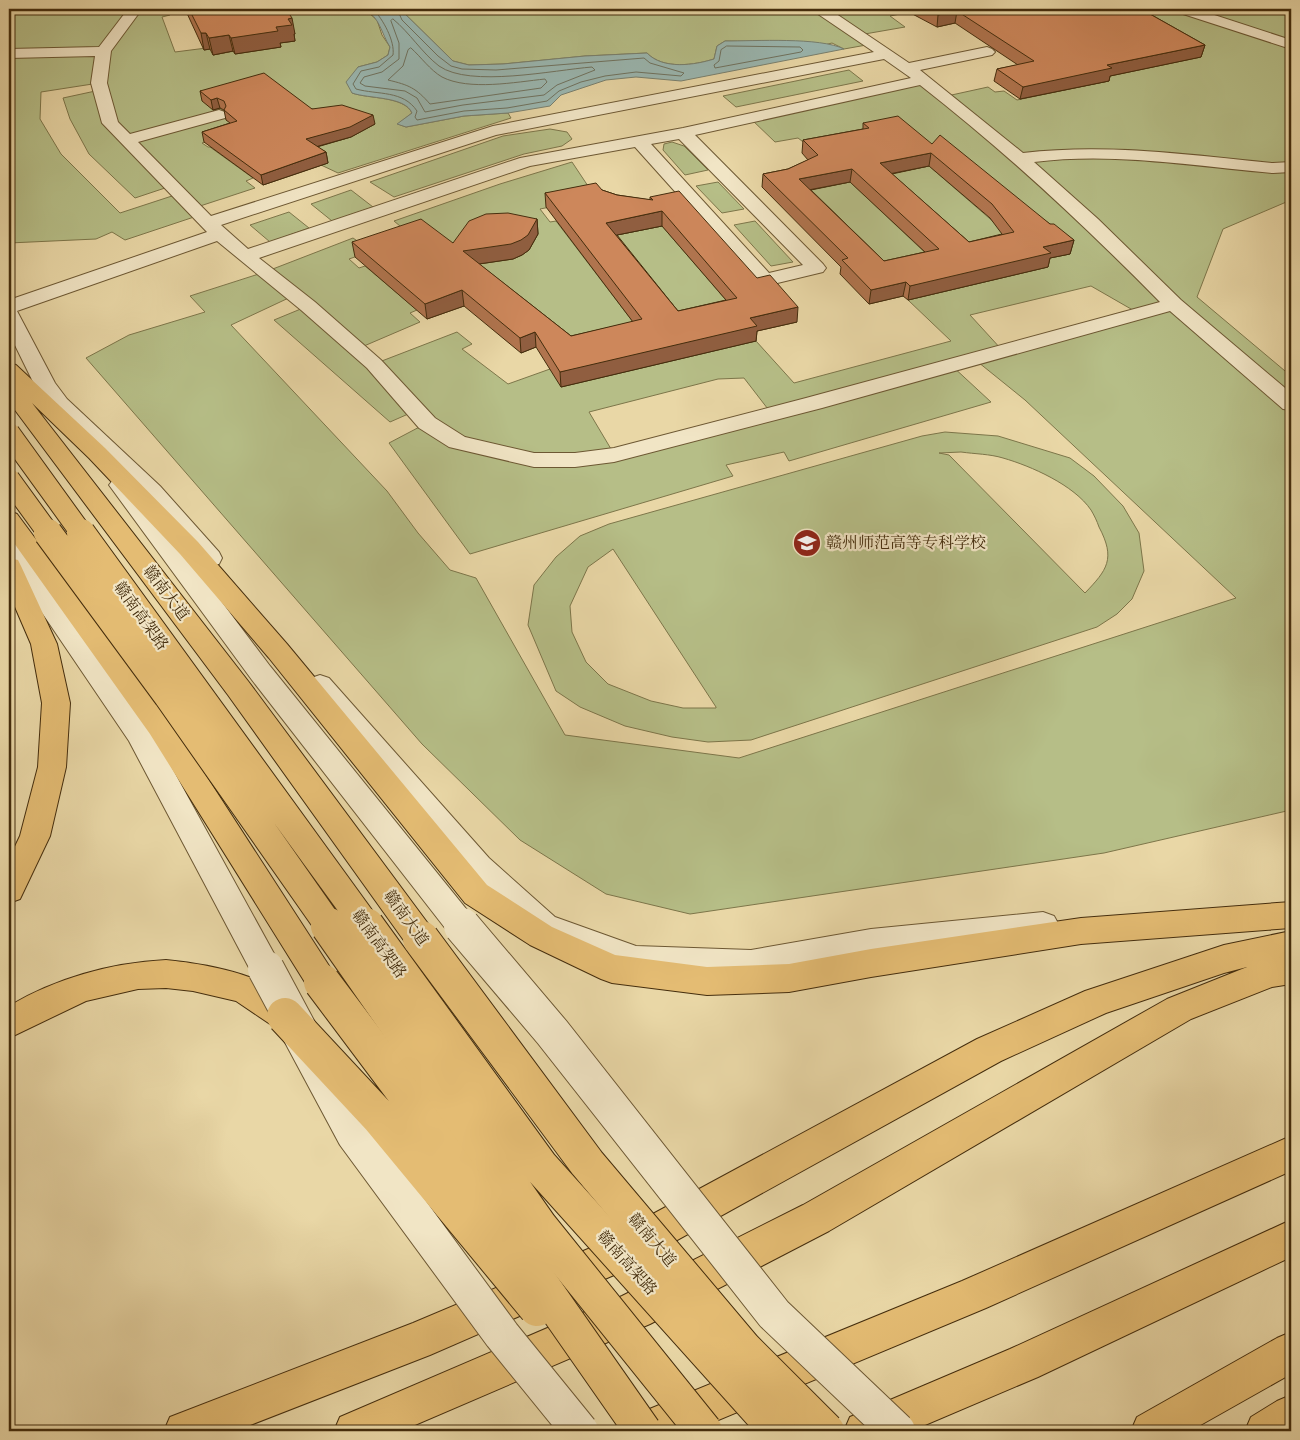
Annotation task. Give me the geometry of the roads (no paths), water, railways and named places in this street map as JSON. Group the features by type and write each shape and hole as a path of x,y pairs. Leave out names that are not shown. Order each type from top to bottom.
{"main road":[{"path":"9,369 97,453 189,548 278,651 476,894 541,936 612,969 707,981 788,978 871,963 1081,931 1291,915"},
{"name":"赣南大道","path":"9,387 238,688 587,1163 744,1349 826,1431"},
{"name":"赣南高架路","path":"9,434 540,1166 778,1431"},
{"name":"赣南高架路","path":"9,479 168,696 539,1226 704,1431"},
{"path":"9,519 160,727 322,982 430,1126 644,1431 973,1295 1291,1153"},
{"path":"9,566 44,644 56,703 52,767 35,836 9,890"},
{"path":"184,1431 407,1345 601,1262 989,1050 1097,1001 1224,959 1291,944"},
{"path":"354,1431 645,1306 816,1218 1179,1009 1270,973 1291,970"},
{"path":"9,1023 35,1006 94,983 148,973 202,977 249,991 293,1024 380,1118 637,1431"},
{"path":"864,1431 1024,1363 1291,1238"},
{"path":"1151,1431 1291,1352"},
{"path":"1265,1431 1291,1415"}],"street":[{"path":"136,9 103,51 100,66 100,90 110,123 214,228 374,364 427,423 457,442 534,460 575,460 614,454 814,403 1174,304"},
{"path":"820,9 947,96 1020,158 1118,248 1174,304 1291,404"},
{"path":"1182,9 1291,45"},
{"path":"9,54 103,51"},
{"path":"906,68 987,52"},
{"path":"9,307 214,228 493,130 886,54"},
{"path":"245,256 526,162 684,133 924,80"},
{"path":"126,140 219,115"},
{"path":"639,141 765,280 816,268 684,133"},
{"path":"1020,158 1041,154 1107,152 1273,168 1291,167"},
{"path":"9,313 45,384 261,673 456,919 552,1032 774,1314 896,1431"},
{"path":"60,404 152,491 478,867 544,926 636,960 751,964 871,943 1121,915 1291,904"},
{"path":"9,546 140,735 266,969 293,1024 355,1134 502,1335 580,1431"}],"water":[{"path":"364,9 400,9 453,61 469,65 647,53 662,62 679,65 714,59 717,46 725,41 804,41 833,45 844,49 681,81 636,77 606,80 561,95 550,106 508,113 464,116 406,127 397,124 412,113 408,108 394,101 352,93 346,82 358,67 377,62 388,55 390,47 374,16"}],"place":[{"name":"赣州师范高等专科学校","path":"807,543"}]}
